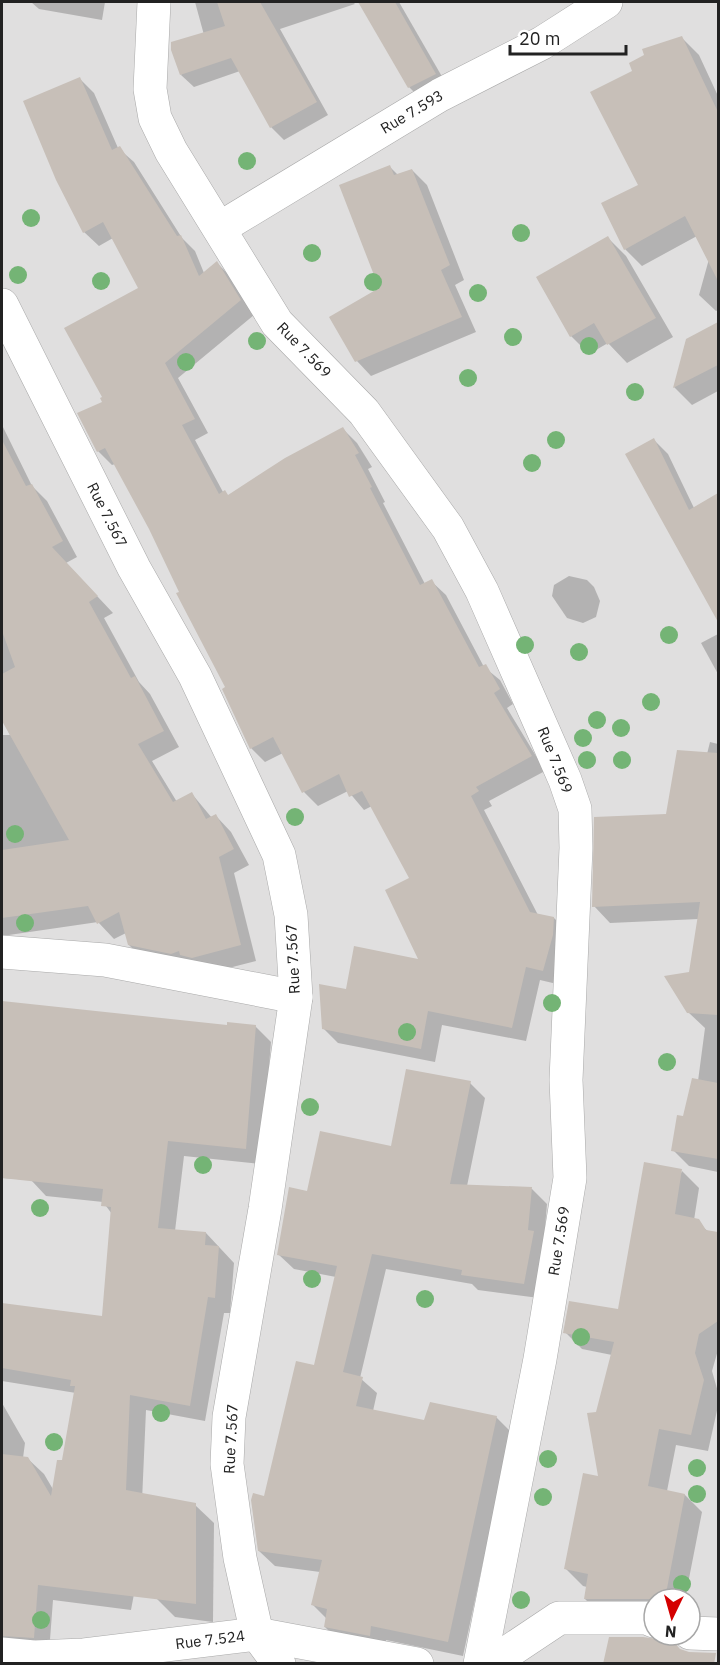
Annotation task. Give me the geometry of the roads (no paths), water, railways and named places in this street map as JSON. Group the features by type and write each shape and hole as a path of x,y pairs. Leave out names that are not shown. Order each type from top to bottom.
{"street":[{"name":"Rue 7.569","path":"154,2 150,89 155,118 171,151 278,323 364,412 448,528 482,591 566,780 574,809 576,848 566,1080 570,1178 540,1359 480,1664"},
{"name":"Rue 7.593","path":"220,228 440,95 542,43 606,2"},
{"name":"Rue 7.567","path":"2,305 134,568 195,676 279,855 291,915 296,997 266,1209 229,1417 227,1464 231,1503 257,1634 279,1664"},
{"path":"2,952 105,960 296,997"},
{"path":"490,1664 559,1618 642,1617"},
{"path":"702,1633 718,1634"},
{"name":"Rue 7.524","path":"2,1654 34,1657 84,1654 257,1634 417,1664"}]}
